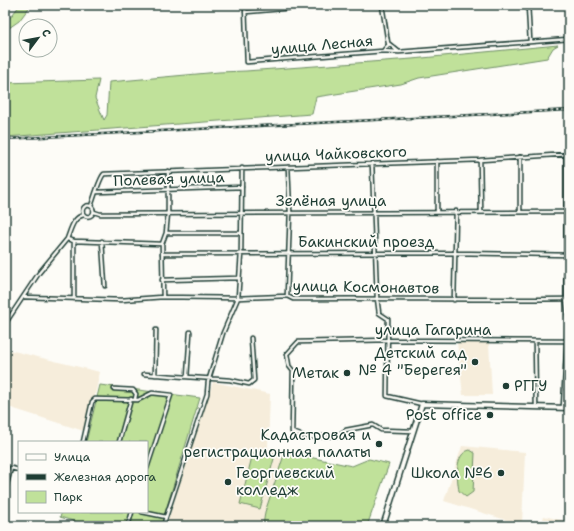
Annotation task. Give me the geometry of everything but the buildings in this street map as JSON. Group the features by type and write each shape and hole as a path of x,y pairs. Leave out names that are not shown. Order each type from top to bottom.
{"main road":[{"path":"383,526 422,404 569,408"}],"street":[{"path":"245,5 246,12 327,5"},
{"path":"382,5 386,36 389,44 399,52"},
{"path":"528,5 530,42"},
{"name":"улица Лесная","path":"246,12 247,62 382,51 399,52 569,39"},
{"path":"382,51 389,44"},
{"path":"563,408 568,341 567,154"},
{"name":"улица Чайковского","path":"97,192 100,177 104,174 480,160 567,154"},
{"path":"520,157 520,212"},
{"path":"480,160 481,212"},
{"path":"437,161 437,211"},
{"path":"372,163 377,298 379,313 388,319 387,396 422,404"},
{"path":"287,296 290,212 288,167"},
{"path":"164,526 223,333 238,298 238,278 241,253 242,168"},
{"path":"163,297 162,244 166,233 168,213 168,171"},
{"name":"Полевая улица","path":"97,192 242,188"},
{"path":"90,206 97,192"},
{"path":"5,324 39,273 67,239 74,220 79,216 90,216 94,212 90,206"},
{"path":"84,215 84,207 90,206"},
{"name":"Зелёная улица","path":"94,212 100,214 373,211 568,212"},
{"path":"454,300 456,211"},
{"path":"166,233 241,233"},
{"path":"67,239 74,241 162,244"},
{"path":"74,241 74,299"},
{"path":"102,241 106,286"},
{"name":"Бакинский проезд","path":"162,254 455,253 568,256"},
{"path":"162,280 238,278"},
{"name":"улица Космонавтов","path":"24,297 121,300 163,297 238,298 287,296 293,299 567,299"},
{"path":"155,375 156,330"},
{"path":"187,377 190,332"},
{"path":"144,374 210,378 249,384 252,383 251,338"},
{"name":"улица Гагарина","path":"413,431 381,430 374,425 346,430 337,436 306,437 292,432 293,371 289,366 287,354 298,342 388,340 568,341"},
{"path":"535,341 536,407"},
{"path":"114,389 133,390 136,394 119,441"},
{"path":"83,441 92,402 95,399 133,399 152,393 171,395 148,465"},
{"path":"5,492 11,468 18,470"},
{"path":"128,526 132,513"},
{"path":"147,513 166,517"}],"shaded area":[{"name":"Детский сад № 4 \"Берегея\"","path":"457,342 489,343 492,395 463,395"},
{"path":"5,349 100,372 87,432 5,406"},
{"name":"Георгиевский колледж","path":"213,382 270,394 268,448 285,452 265,512 283,526 166,526"},
{"path":"462,446 525,452 522,525 444,501"},
{"path":"544,516 569,522 569,526 541,526"}],"green space":[{"path":"20,5 31,5 21,18 18,18 18,22 9,28 5,24"},
{"path":"558,45 553,48 547,58 419,78 401,84 316,97 312,114 5,137 5,83 99,80 95,98 104,120 107,115 109,82 219,72 412,59"},
{"path":"100,385 200,398 161,526 89,526 60,517 62,513 148,513 148,441 86,441"},
{"path":"254,449 275,455 260,509 240,504"},
{"path":"470,450 475,453 473,492 466,497 459,491 457,474 461,456"},
{"path":"285,452 352,466 369,459 389,464 367,526 263,526 265,512"}],"railway":[{"path":"5,139 569,110"}],"place":[{"name":"Детский сад № 4 \"Берегея\"","path":"475,362"},
{"name":"Метак","path":"347,373"},
{"name":"РГГУ","path":"506,386"},
{"name":"Post office","path":"490,415"},
{"name":"Кадастровая и регистрационная палаты","path":"379,444"},
{"name":"Школа №6","path":"501,473"},
{"name":"Георгиевский колледж","path":"228,482"}]}
